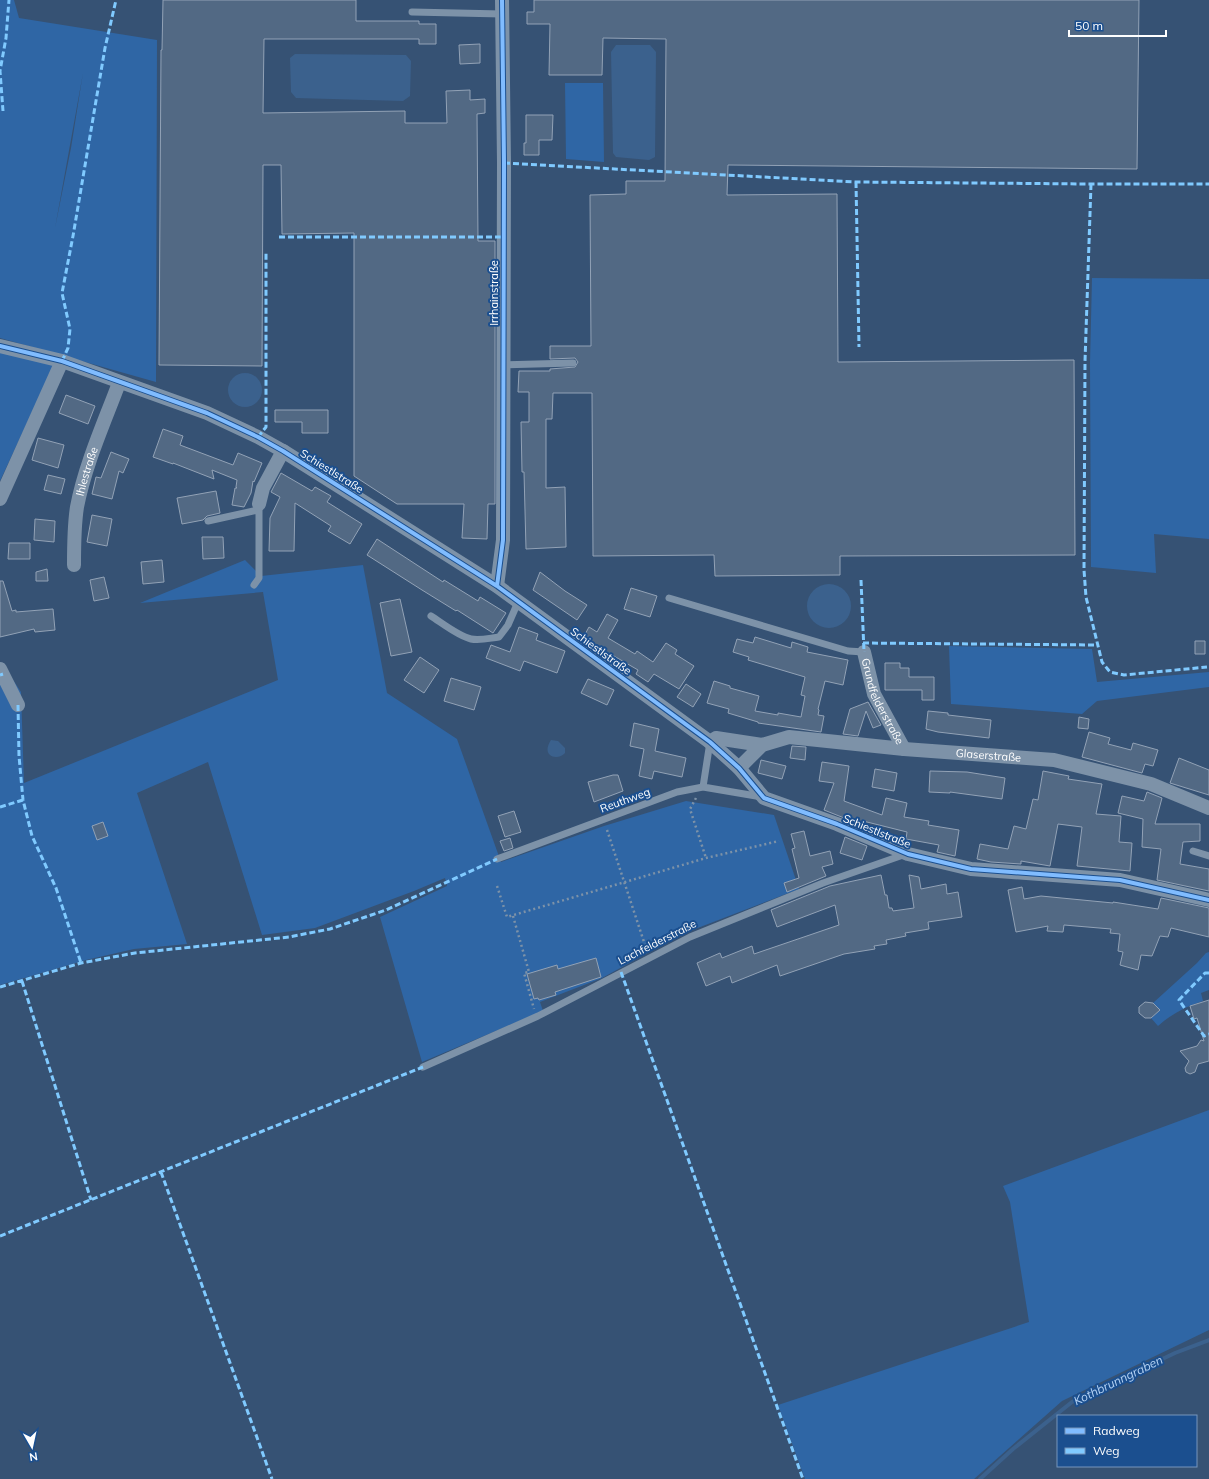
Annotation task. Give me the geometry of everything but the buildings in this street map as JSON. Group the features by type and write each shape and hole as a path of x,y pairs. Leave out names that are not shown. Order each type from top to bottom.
{"street":[{"name":"Irrhainstraße","path":"497,586 503,540 504,163 502,7"},
{"name":"Schiestlstraße","path":"0,346 62,361 207,414 239,427 283,451 497,586 710,742 739,768 764,798 837,824 908,854 970,869 1120,880 1209,900"},
{"path":"0,499 62,361"},
{"name":"Ihlestraße","path":"74,565 74,541 77,507 88,468 119,383"},
{"path":"258,507 262,488 283,451"},
{"name":"Grundfelderstraße","path":"864,652 874,694 904,749"},
{"path":"0,669 18,705"},
{"name":"Glaserstraße","path":"710,742 716,738 762,745 789,737 904,749 1054,760 1151,784 1209,808"},
{"name":"Glaserstraße","path":"739,768 762,745"}],"lane":[{"path":"412,12 502,7"},
{"path":"503,365 574,364"},
{"path":"208,521 258,507 259,578 254,585"},
{"path":"669,598 848,651 864,652"},
{"path":"431,616 464,637 479,640 499,637 508,625 518,602"},
{"path":"703,787 710,742"},
{"name":"Reuthweg","path":"497,859 677,792 703,787 764,798"},
{"path":"1194,851 1209,856"},
{"name":"Lachfelderstraße","path":"423,1067 536,1017 690,937 824,882 908,854"}],"path":[{"path":"703,787 690,809 706,858"},
{"path":"607,830 646,948"},
{"path":"497,886 507,917 706,858 779,841"},
{"path":"513,916 529,972 524,973 536,1017"}],"shaded area":[{"path":"0,0 14,0 19,18 157,40 156,382 0,338","holes":["83,73 71,148 55,228"]},
{"path":"616,45 650,45 656,52 655,157 649,160 616,157 613,153 611,52"},
{"path":"295,54 406,55 411,61 410,96 403,101 296,98 291,92 290,58"},
{"path":"565,83 603,83 604,162 566,159"},
{"path":"1092,278 1209,279 1209,539 1154,534 1156,573 1091,567 1090,363"},
{"path":"0,351 54,365 0,481"},
{"path":"242,373 248,373 252,374 259,380 262,390 261,397 255,404 248,407 242,407 238,406 231,400 228,393 228,387 229,383 235,376"},
{"path":"245,560 261,576 363,565 387,693 457,739 501,862 604,826 686,801 774,815 799,889 682,934 602,978 540,1002 543,1011 422,1062 380,917 447,886 445,878 315,928 262,935 208,762 137,793 187,944 134,949 86,960 0,985 0,673 7,671 21,692 24,783 278,680 263,592 140,603"},
{"path":"825,584 833,584 838,585 845,590 850,597 850,615 845,622 838,627 825,628 817,625 810,618 807,610 807,602 810,594 817,587"},
{"path":"949,646 1092,649 1097,682 1209,672 1209,687 1097,701 1082,714 951,704"},
{"path":"551,740 558,741 565,748 565,753 558,757 551,756 549,754 548,746"},
{"path":"1209,952 1209,990 1201,993 1203,1001 1179,1011 1158,1026 1151,1018 1160,1010 1153,1003 1206,953"},
{"path":"1209,1110 1209,1330 1062,1401 974,1479 805,1479 778,1405 1029,1322 1010,1202 1003,1186"}],"waterway":[{"name":"Kothbrunngraben","path":"980,1479 1013,1449 1072,1402 1175,1353 1209,1340"}],"marked path":[{"path":"3,111 0,71 6,38 9,0"},
{"path":"62,361 68,348 70,329 62,293 105,48 116,0"},
{"path":"504,163 856,182 1209,184"},
{"path":"856,182 859,347"},
{"path":"1091,184 1085,361 1084,570 1086,597 1102,662 1110,672 1124,675 1207,667"},
{"path":"279,237 504,237"},
{"path":"258,437 266,427 266,251"},
{"path":"861,580 864,652"},
{"path":"863,643 1098,645"},
{"path":"18,705 19,756 23,800 32,836 56,888 81,963"},
{"path":"0,807 23,800"},
{"path":"0,987 81,963 135,953 289,937 330,929 386,910 497,859"},
{"path":"621,972 803,1479"},
{"path":"1209,973 1205,973 1179,1000 1204,1036 1209,1034"},
{"path":"22,981 91,1200"},
{"path":"0,1236 423,1067"},
{"path":"161,1172 272,1479"}],"cycle path":[{"path":"497,586 503,540 504,163 502,0"},
{"path":"0,346 62,361 207,413 258,437 283,451 497,586 710,742 739,768 764,798 837,824 908,854 971,869 1120,880 1209,900"}]}
